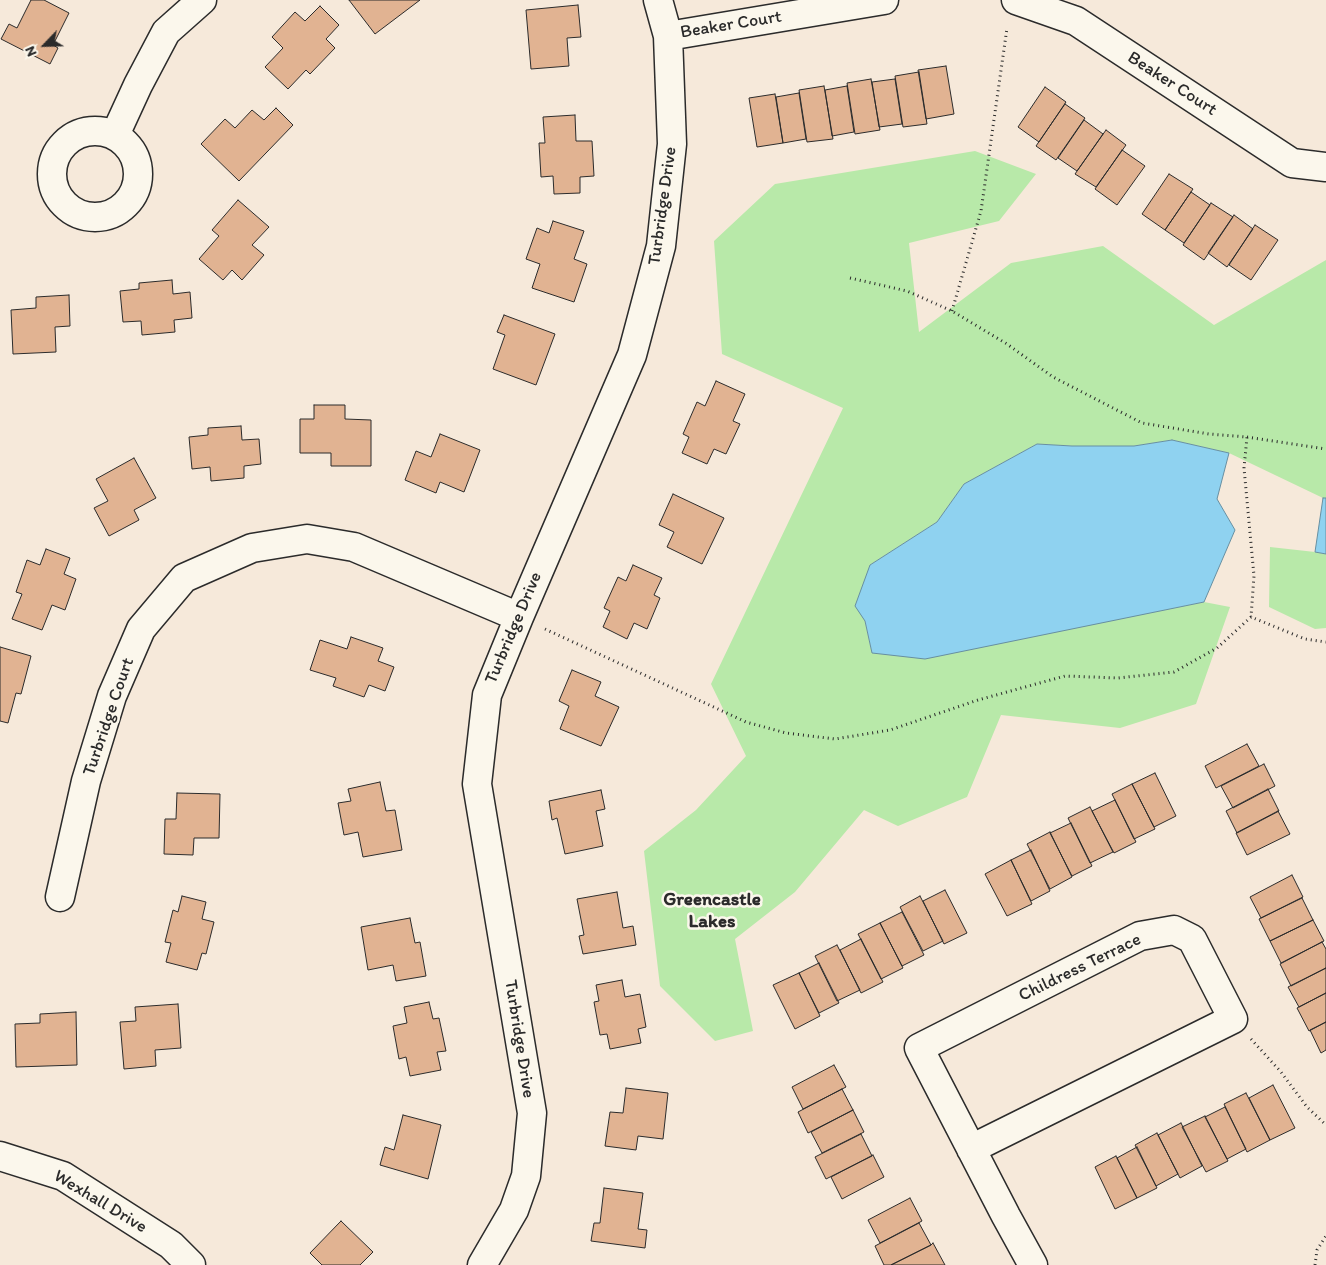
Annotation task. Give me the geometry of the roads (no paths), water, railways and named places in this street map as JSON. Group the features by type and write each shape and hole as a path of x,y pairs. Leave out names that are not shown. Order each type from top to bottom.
{"street":[{"path":"115,135 138,85 166,32 202,0"},
{"name":"Turbridge Drive","path":"482,1265 514,1210 526,1176 532,1113 477,784 486,694 632,355 661,246 672,144 668,36 658,0"},
{"name":"Beaker Court","path":"668,36 884,0"},
{"name":"Beaker Court","path":"1016,0 1076,22 1292,163 1326,167"},
{"name":"Turbridge Court","path":"60,897 86,781 112,696 141,629 184,578 252,548 307,539 354,547 519,616"},
{"name":"Childress Terrace","path":"971,1149 1232,1019 1192,939 1174,930 1140,936 919,1048 971,1149 1033,1265"},
{"name":"Wexhall Drive","path":"0,1156 63,1176 171,1245 191,1265"}],"water":[{"path":"1172,440 1229,453 1217,499 1235,530 1204,602 925,659 872,653 865,621 855,606 870,565 937,522 964,484 1037,444 1134,446"},
{"path":"1323,498 1326,498 1326,554 1315,552"}],"district":[{"name":"Greencastle Lakes","path":"712,911"}]}
